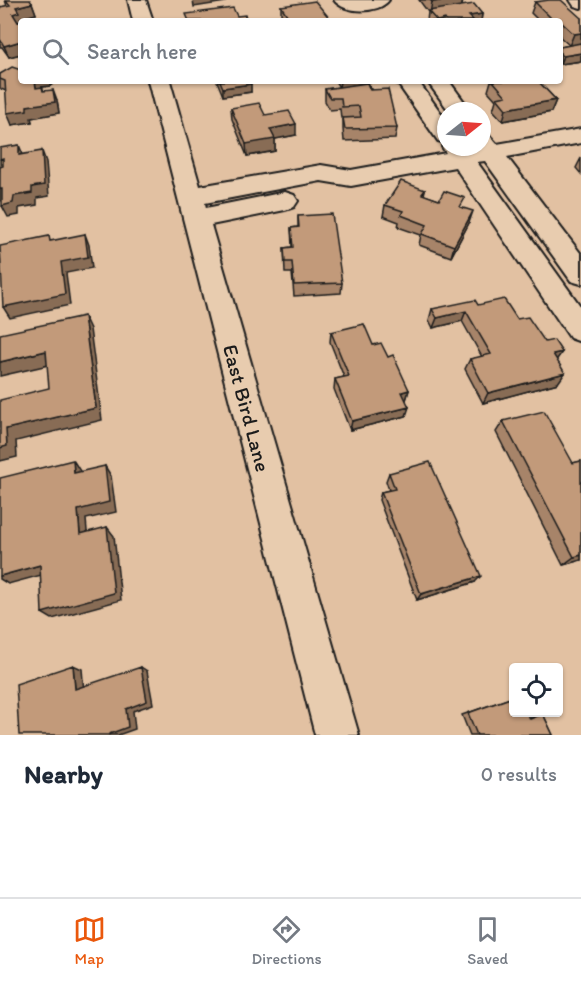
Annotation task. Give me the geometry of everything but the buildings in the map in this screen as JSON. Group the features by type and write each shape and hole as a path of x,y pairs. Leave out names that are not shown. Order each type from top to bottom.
{"street":[{"path":"137,0 141,18"},
{"path":"348,2 383,5"},
{"path":"348,2 362,18"},
{"name":"East Bird Lane","path":"160,84 337,735"},
{"path":"410,84 437,123"},
{"path":"440,84 453,102"},
{"path":"491,148 581,136"},
{"path":"192,208 331,192 351,178 446,156"},
{"path":"475,156 538,269 581,330"},
{"path":"477,156 576,267"},
{"path":"538,269 576,267"}]}
